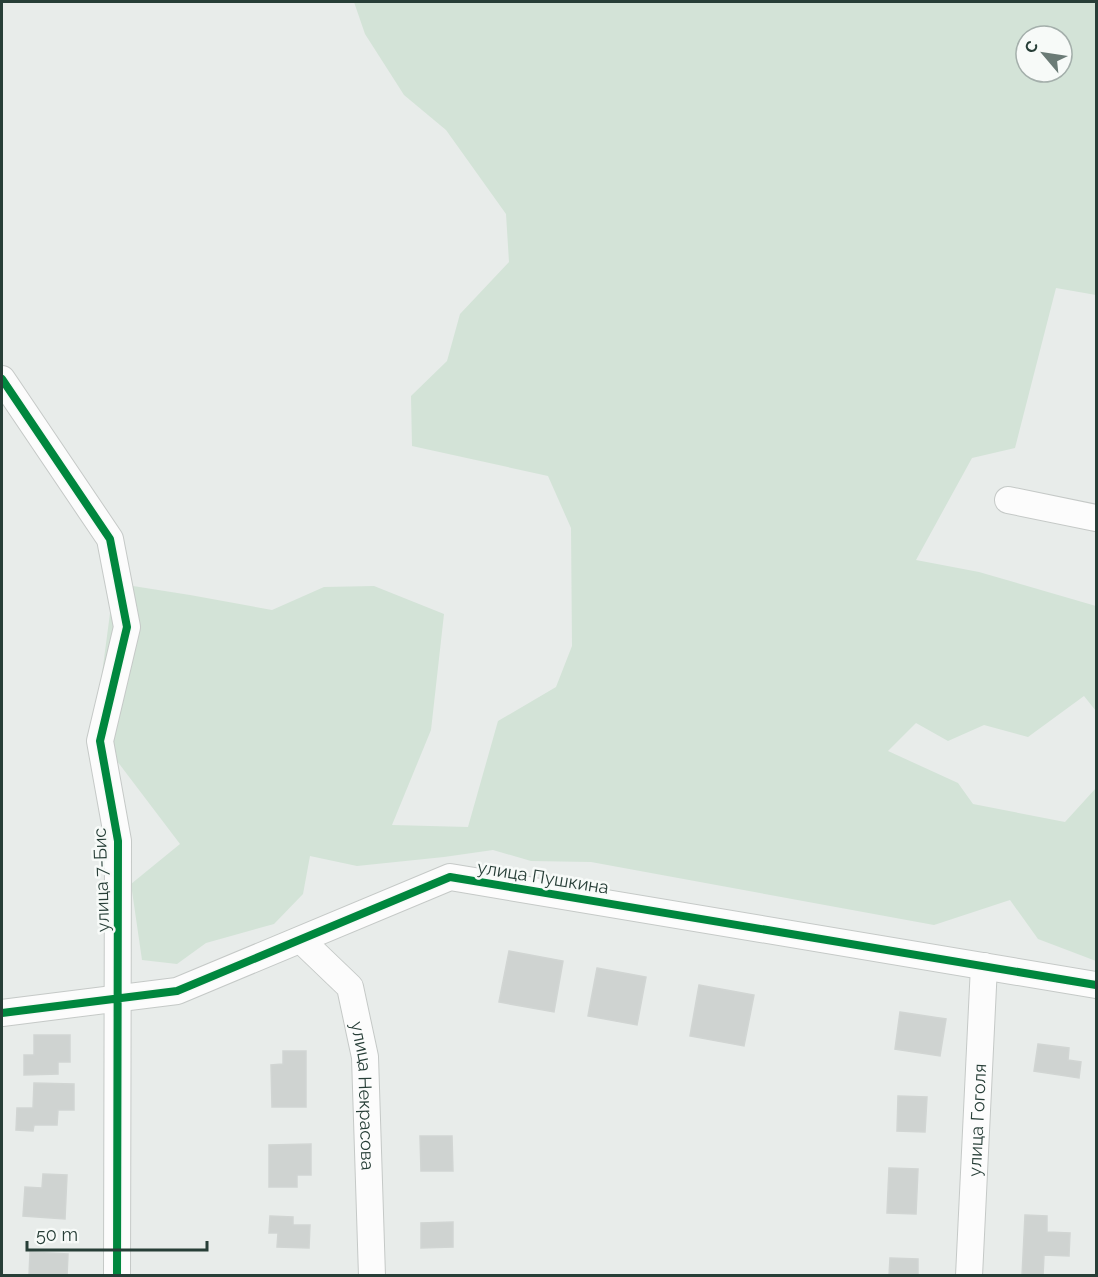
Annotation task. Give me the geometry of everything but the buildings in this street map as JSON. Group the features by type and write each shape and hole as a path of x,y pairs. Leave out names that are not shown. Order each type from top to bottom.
{"street":[{"name":"улица 7-Бис","path":"2,379 110,539 127,627 100,741 118,841 117,1275"},
{"path":"1008,500 1096,518"},
{"name":"улица Пушкина","path":"2,1013 177,991 450,877 1096,985"},
{"name":"улица Некрасова","path":"301,940 350,987 365,1057 372,1275"},
{"name":"улица Гоголя","path":"969,1275 984,966"}],"green space":[{"path":"354,2 1096,2 1096,295 1056,288 1015,448 972,458 916,560 979,572 1096,606 1096,711 1084,696 1028,737 984,725 948,741 916,723 888,751 958,783 973,804 1065,822 1096,788 1096,961 1038,939 1010,900 934,925 591,862 531,861 493,850 357,866 310,856 303,894 274,924 206,943 177,964 142,960 131,884 180,844 114,757 100,689 114,583 272,610 324,587 374,586 444,614 431,730 392,825 468,827 498,721 556,687 572,646 571,528 548,476 412,446 411,396 447,361 460,314 509,262 506,214 446,130 404,95 365,34"}],"cycle path":[{"path":"2,379 110,539 127,627 100,741 118,841 117,1276"},
{"path":"2,1013 177,991 450,877 1096,985"}]}
